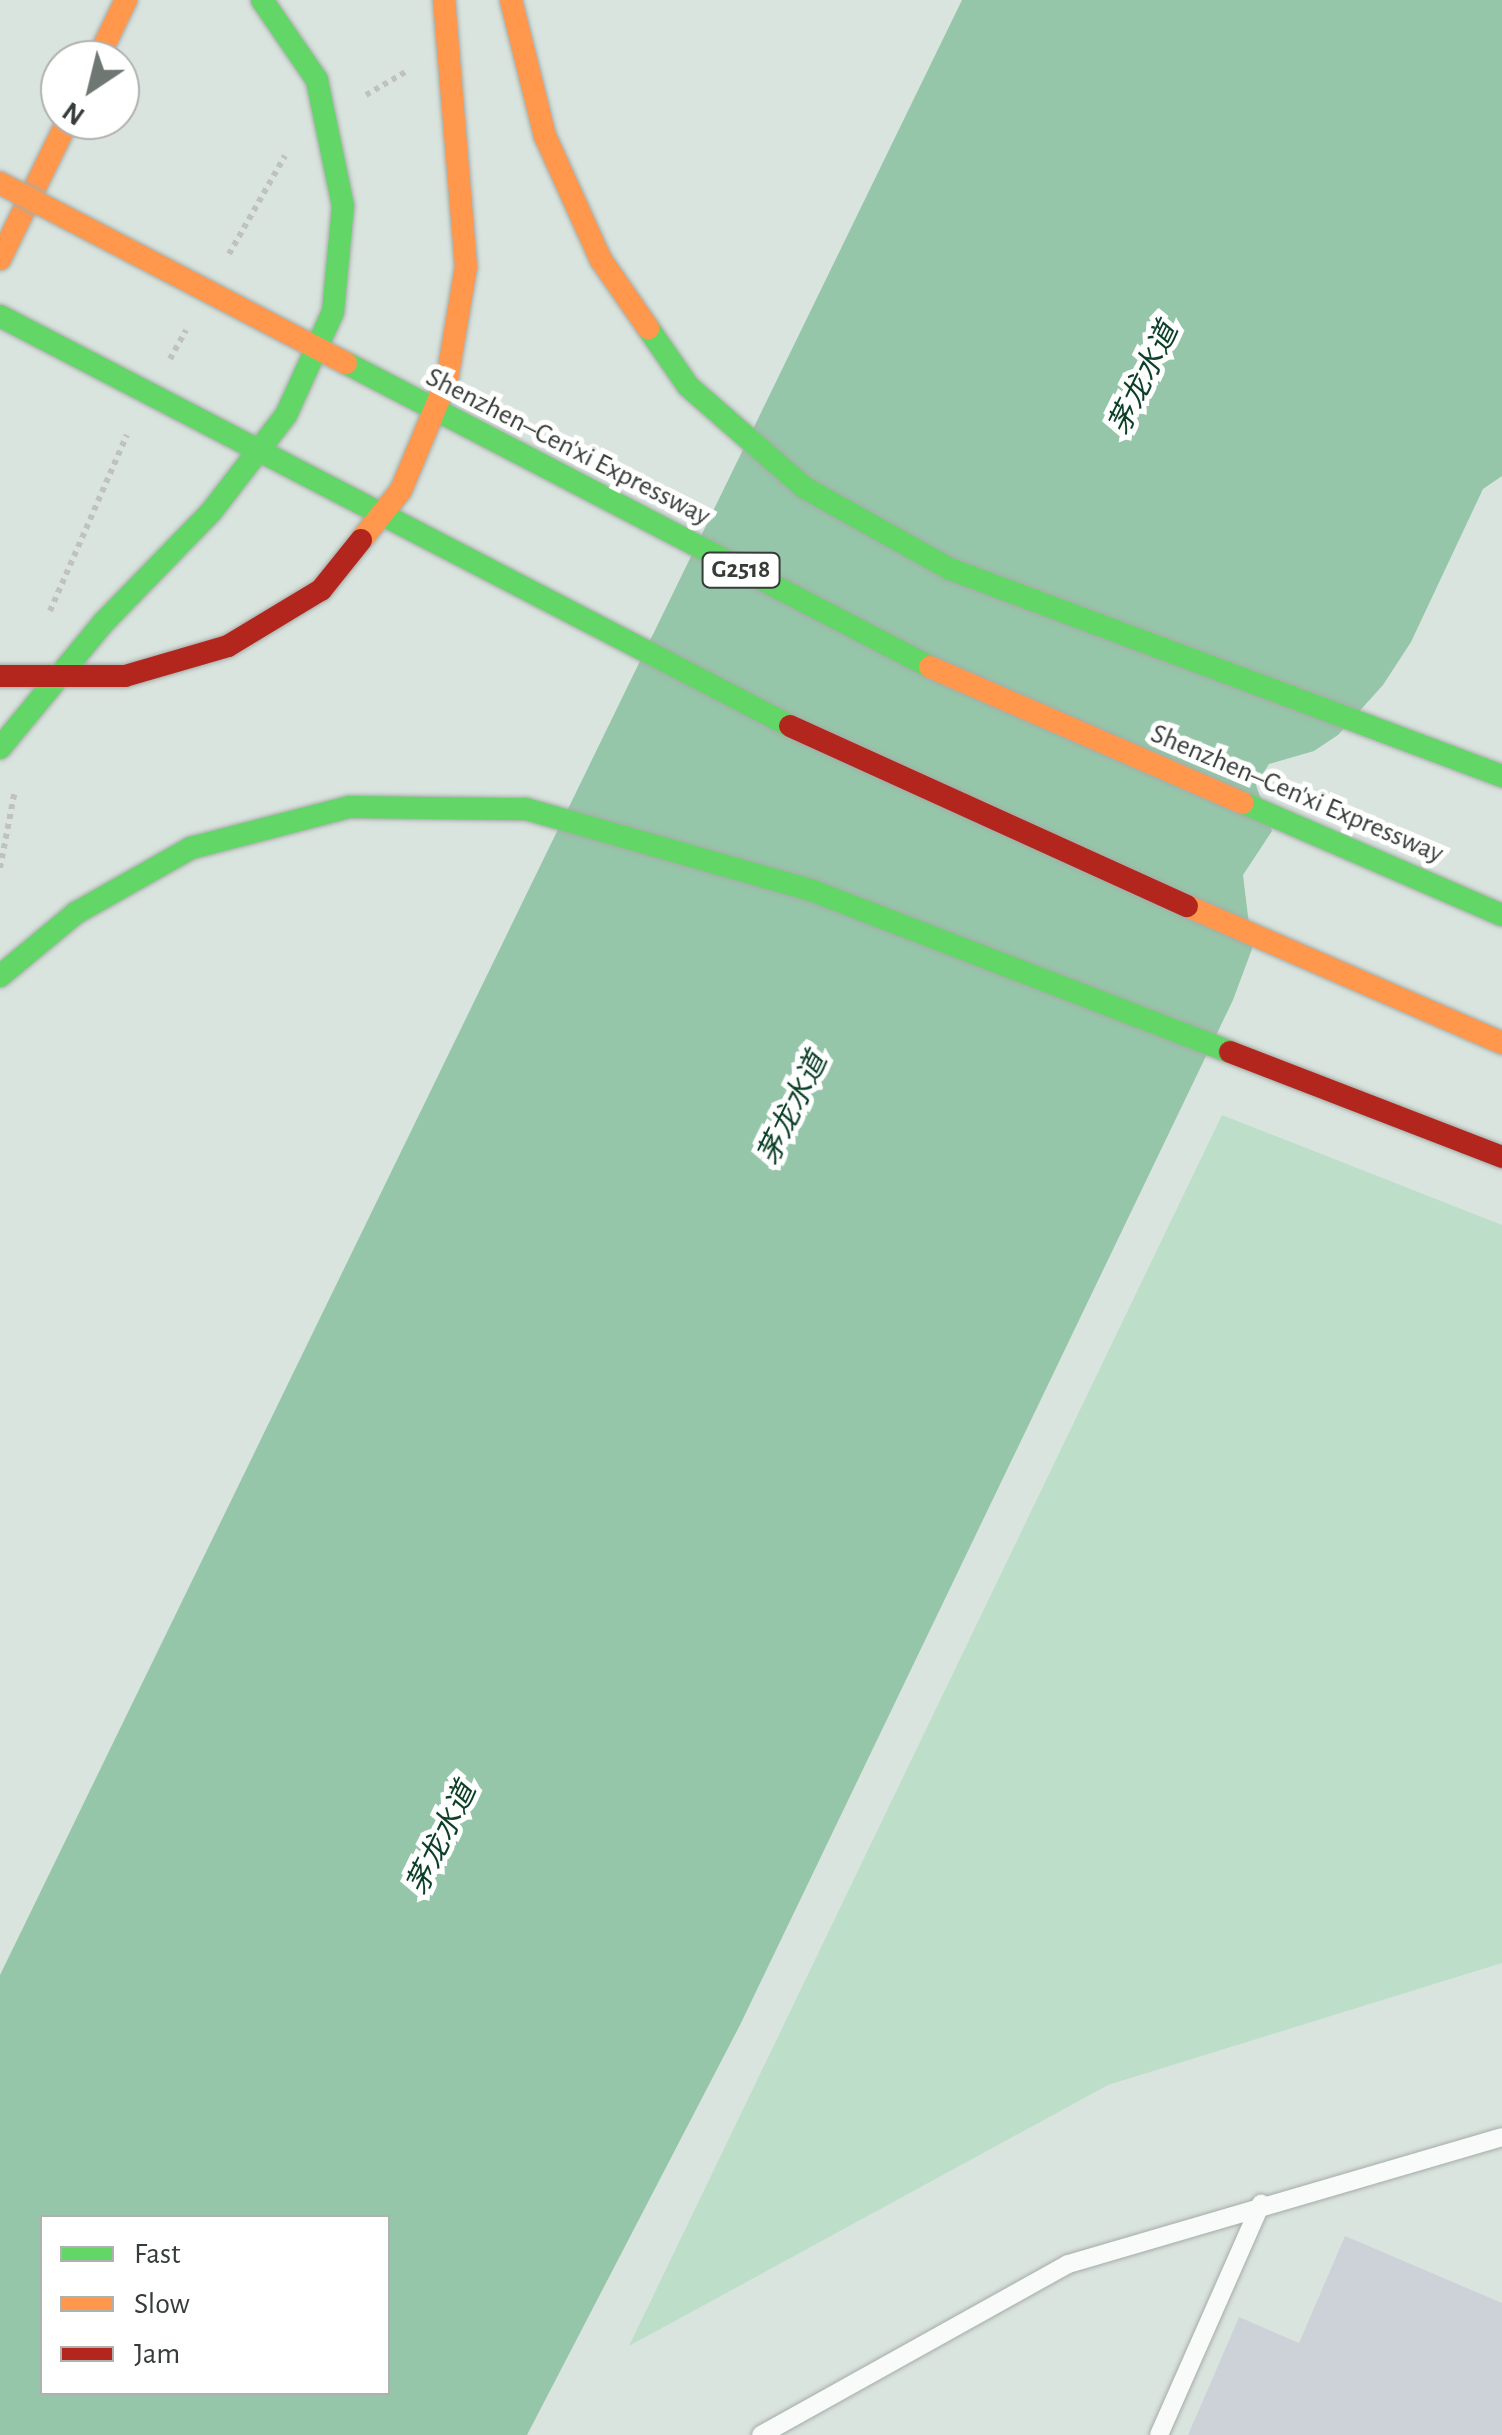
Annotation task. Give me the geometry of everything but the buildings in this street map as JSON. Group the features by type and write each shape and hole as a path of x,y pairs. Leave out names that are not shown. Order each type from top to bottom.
{"main road":[{"path":"107,40 126,0"},
{"path":"0,748 104,622 212,512 286,414 333,312 343,206 317,80 262,0"},
{"path":"0,676 124,676 228,646 321,590 401,490 447,380 466,266 444,0"},
{"path":"511,0 545,136 602,260 688,386 805,488 950,570 1502,776"},
{"path":"0,259 58,140"},
{"name":"Shenzhen–Cen'xi Expressway","path":"0,183 935,670 1502,915"},
{"path":"0,316 222,436 884,774 1502,1044"},
{"path":"0,976 76,913 190,848 350,807 526,809 813,892 1502,1156"}],"lane":[{"path":"761,2435 1068,2264 1261,2204 1502,2137"},
{"path":"1159,2435 1261,2204"}],"shaded area":[{"path":"1222,1115 1502,1225 1502,1963 1108,2085 629,2346"}],"water":[{"name":"茅龙水道","path":"962,0 1502,0 1502,476 1483,489 1411,642 1383,685 1338,735 1314,751 1269,764 1256,785 1272,831 1243,875 1252,949 1233,1000 740,2025 527,2435 0,2435 0,1975"}],"traffic: fast":[{"path":"0,748 104,622 211,512 286,415 333,312 343,206 317,80 262,0"},
{"path":"0,316 790,726"},
{"path":"648,328 688,386 805,488 950,569 1502,776"},
{"path":"346,363 930,667"},
{"path":"1243,803 1502,915"},
{"path":"0,976 76,913 191,848 350,807 526,809 813,891 1230,1052"}],"traffic: slow":[{"path":"107,40 126,0"},
{"path":"361,540 401,490 447,380 466,267 444,0"},
{"path":"511,0 545,136 601,260 648,328"},
{"path":"0,259 58,140"},
{"path":"0,183 346,363"},
{"path":"930,667 1243,803"},
{"path":"1187,906 1502,1043"}],"traffic: jam":[{"path":"0,676 125,676 228,646 321,590 361,540"},
{"path":"790,726 1187,906"},
{"path":"1230,1052 1502,1157"}]}
